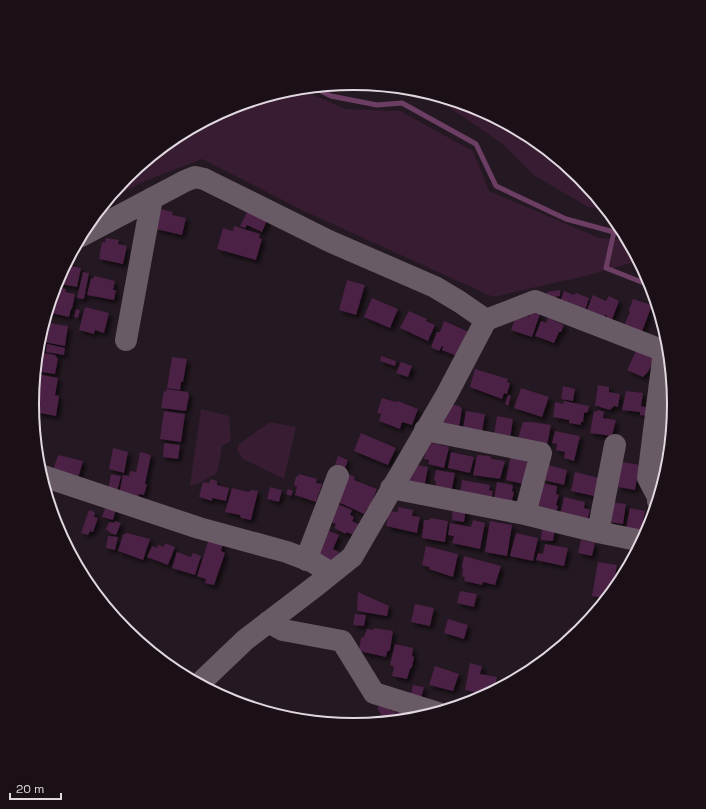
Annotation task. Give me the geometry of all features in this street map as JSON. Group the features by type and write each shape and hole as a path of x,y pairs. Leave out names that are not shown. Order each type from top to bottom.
{"street":[{"path":"92,230 190,179 195,177 204,178 329,241 435,288 460,302 486,320"},
{"path":"126,340 152,198"},
{"path":"203,680 245,640 352,557 447,394 486,320 535,301 662,350"},
{"path":"655,490 648,478 663,358"},
{"path":"425,430 541,453 525,514"},
{"path":"598,532 615,444"},
{"path":"306,560 338,476"},
{"path":"48,478 200,528 287,552 313,562 332,574"},
{"path":"391,488 525,514 636,540"},
{"path":"268,622 283,630 342,642 374,693 427,709"}],"shaded area":[{"path":"310,93 345,109 400,111 473,151 489,191 599,238 620,239 633,262 585,276 493,297 304,211 202,159 145,181 120,194 146,168 162,155 179,143 214,123 252,107 272,101"},
{"path":"444,104 473,114 527,143 560,168 575,182 598,209 588,207 535,176 503,144"},
{"path":"201,409 229,416 231,441 222,446 217,473 190,486"},
{"path":"270,422 296,427 284,479 243,459 237,450 239,444"},
{"path":"575,627 567,635 568,628"}],"building":[{"path":"161,209 173,212 172,215 186,218 182,235 156,229"},
{"path":"249,209 268,218 262,232 247,225 245,228 240,226"},
{"path":"234,226 260,234 259,238 262,239 256,260 217,249 223,228 233,231"},
{"path":"106,238 119,240 118,244 127,246 123,264 99,259 102,242 105,243"},
{"path":"71,266 81,268 77,287 63,284"},
{"path":"83,272 89,273 84,299 77,298"},
{"path":"94,276 115,281 113,290 116,290 114,300 87,295 91,278 93,279"},
{"path":"347,280 365,285 356,315 339,310"},
{"path":"62,288 66,289 65,292 75,294 69,317 53,313"},
{"path":"560,290 560,296 548,298 547,292"},
{"path":"564,291 574,295 576,293 589,298 584,314 559,304"},
{"path":"593,295 606,301 609,296 619,301 611,322 607,321 607,316 605,315 603,318 586,312"},
{"path":"372,298 398,309 390,328 364,317"},
{"path":"633,299 650,304 651,307 641,334 623,328 630,312 629,310"},
{"path":"85,307 109,313 104,333 95,330 94,334 79,330"},
{"path":"76,309 80,310 78,318 74,317"},
{"path":"409,311 427,319 426,321 435,325 428,341 400,328"},
{"path":"531,311 540,314 532,337 511,330 516,316 523,318 524,315 529,317"},
{"path":"548,318 564,325 554,343 535,336 541,321 546,323"},
{"path":"444,321 471,333 459,357 442,350 443,346 439,351 431,347 437,332 440,332"},
{"path":"50,323 68,326 65,346 45,342"},
{"path":"47,344 65,348 64,355 46,352"},
{"path":"636,351 654,359 648,372 643,377 627,370"},
{"path":"44,353 55,355 58,359 55,374 41,372"},
{"path":"381,356 396,361 395,366 380,361"},
{"path":"172,357 187,359 180,390 167,388"},
{"path":"401,362 412,366 408,377 396,373"},
{"path":"475,369 508,379 507,382 510,383 507,394 504,393 502,399 470,387"},
{"path":"41,375 58,378 55,395 59,396 56,416 39,413"},
{"path":"598,385 609,387 609,392 620,394 618,407 614,406 610,410 595,406"},
{"path":"563,386 575,389 573,401 561,399"},
{"path":"521,388 549,397 542,417 514,408"},
{"path":"166,389 188,392 189,396 186,411 161,408 164,391 166,392"},
{"path":"626,391 643,393 641,406 649,408 648,416 640,415 640,412 622,410"},
{"path":"508,395 511,396 508,406 505,404"},
{"path":"382,398 396,402 398,401 418,409 412,425 402,422 400,429 379,421 381,414 377,413"},
{"path":"665,398 667,398 666,417 662,417"},
{"path":"564,401 589,406 588,412 584,413 583,422 581,422 581,425 569,423 569,420 553,417 555,402 563,404"},
{"path":"447,404 460,406 462,409 459,427 440,426"},
{"path":"598,410 604,412 603,418 616,420 612,436 590,433 594,411 596,412"},
{"path":"164,411 185,414 181,442 160,439"},
{"path":"466,411 485,414 482,432 463,429"},
{"path":"497,416 513,419 510,439 494,436"},
{"path":"523,422 551,425 547,446 517,441"},
{"path":"661,427 666,428 664,447 658,447"},
{"path":"555,431 580,436 574,461 564,458 565,452 556,450 557,444 552,443"},
{"path":"361,433 396,448 388,465 354,451"},
{"path":"428,442 449,447 444,468 428,464 429,460 424,459"},
{"path":"164,443 180,445 178,459 163,457"},
{"path":"113,448 128,452 124,473 109,469"},
{"path":"140,452 151,455 144,495 139,494 138,500 119,494 123,475 129,476 130,471 136,472"},
{"path":"451,452 474,457 470,473 448,468"},
{"path":"511,454 528,458 523,484 506,480"},
{"path":"58,455 83,461 78,478 53,470"},
{"path":"477,455 490,456 492,459 505,461 500,479 473,475"},
{"path":"338,456 348,460 343,474 333,470"},
{"path":"622,462 640,465 635,490 618,487"},
{"path":"412,464 428,467 424,489 408,486"},
{"path":"548,465 567,470 564,485 544,480"},
{"path":"436,470 455,473 451,493 435,490 436,481 434,480"},
{"path":"575,472 599,478 594,496 571,491"},
{"path":"111,474 121,476 117,492 108,490"},
{"path":"299,474 317,479 316,483 322,484 316,502 295,495 297,487 294,485 296,476 298,477"},
{"path":"348,474 355,477 354,480 377,489 369,509 367,508 364,514 336,501"},
{"path":"211,479 217,481 217,485 229,488 226,501 212,498 212,501 199,497 203,482 209,483"},
{"path":"462,480 490,485 489,490 493,491 491,501 460,495"},
{"path":"497,482 513,485 512,491 514,492 511,505 494,499"},
{"path":"541,483 557,486 556,494 559,495 556,505 558,506 556,514 535,509"},
{"path":"270,487 282,490 279,502 267,499"},
{"path":"232,488 249,492 251,490 258,491 251,520 241,518 240,515 225,512"},
{"path":"288,489 293,491 291,496 286,494"},
{"path":"564,497 585,502 584,508 590,510 587,522 560,516"},
{"path":"611,502 626,504 623,524 608,522"},
{"path":"335,503 352,510 350,515 354,517 352,521 360,525 356,536 346,532 346,534 334,528 336,524 327,521"},
{"path":"106,506 116,509 113,520 102,517"},
{"path":"453,506 466,508 464,522 452,520"},
{"path":"398,507 413,510 412,516 420,517 417,533 386,526 389,511 398,512"},
{"path":"630,508 645,511 640,532 626,529"},
{"path":"89,510 95,512 94,517 98,518 93,532 90,531 88,535 81,533"},
{"path":"430,518 448,521 445,542 422,538 424,520 430,520"},
{"path":"473,520 485,523 480,549 452,543 454,536 448,535 450,523 471,527"},
{"path":"115,521 121,523 116,535 110,533 106,529 109,522 114,523"},
{"path":"490,521 512,525 507,556 485,552"},
{"path":"542,527 555,529 553,541 541,540"},
{"path":"324,529 339,535 333,549 339,552 334,563 314,555"},
{"path":"127,533 150,539 143,560 118,551 123,535"},
{"path":"516,533 538,538 533,561 510,556"},
{"path":"108,536 118,537 115,550 106,548"},
{"path":"209,539 223,544 221,551 225,553 214,585 205,583 206,579 197,576"},
{"path":"581,540 595,543 592,556 578,553"},
{"path":"165,543 175,547 168,565 147,557 152,546 157,548 158,545 164,547"},
{"path":"545,544 568,548 564,566 536,560 538,553 543,554"},
{"path":"426,546 458,554 453,577 429,569 429,567 422,565"},
{"path":"177,552 191,557 193,553 201,556 195,575 172,568"},
{"path":"464,556 501,566 495,585 483,582 482,585 464,581 465,578 462,576 462,567"},
{"path":"598,562 617,565 615,578 602,596 601,598 592,596"},
{"path":"460,591 477,594 474,607 457,603"},
{"path":"358,592 389,606 387,616 357,611"},
{"path":"415,604 434,608 430,626 411,622"},
{"path":"355,614 366,615 364,626 353,625"},
{"path":"448,619 468,625 464,639 444,633"},
{"path":"375,628 393,631 390,650 387,652 386,657 359,651 361,638 364,637 367,629 373,630"},
{"path":"395,644 413,648 412,656 414,657 407,679 392,676 394,667 390,665"},
{"path":"470,663 482,666 480,674 497,677 495,684 477,693 465,690"},
{"path":"435,666 459,674 453,691 429,685"},
{"path":"413,685 424,687 421,699 410,697"},
{"path":"385,703 391,711 393,710 396,713 402,709 405,714 383,717 377,708"}],"waterway":[{"path":"323,92 331,96 377,105 402,103 476,144 496,186 566,219 614,232"},
{"path":"615,232 606,268 642,282"}]}
